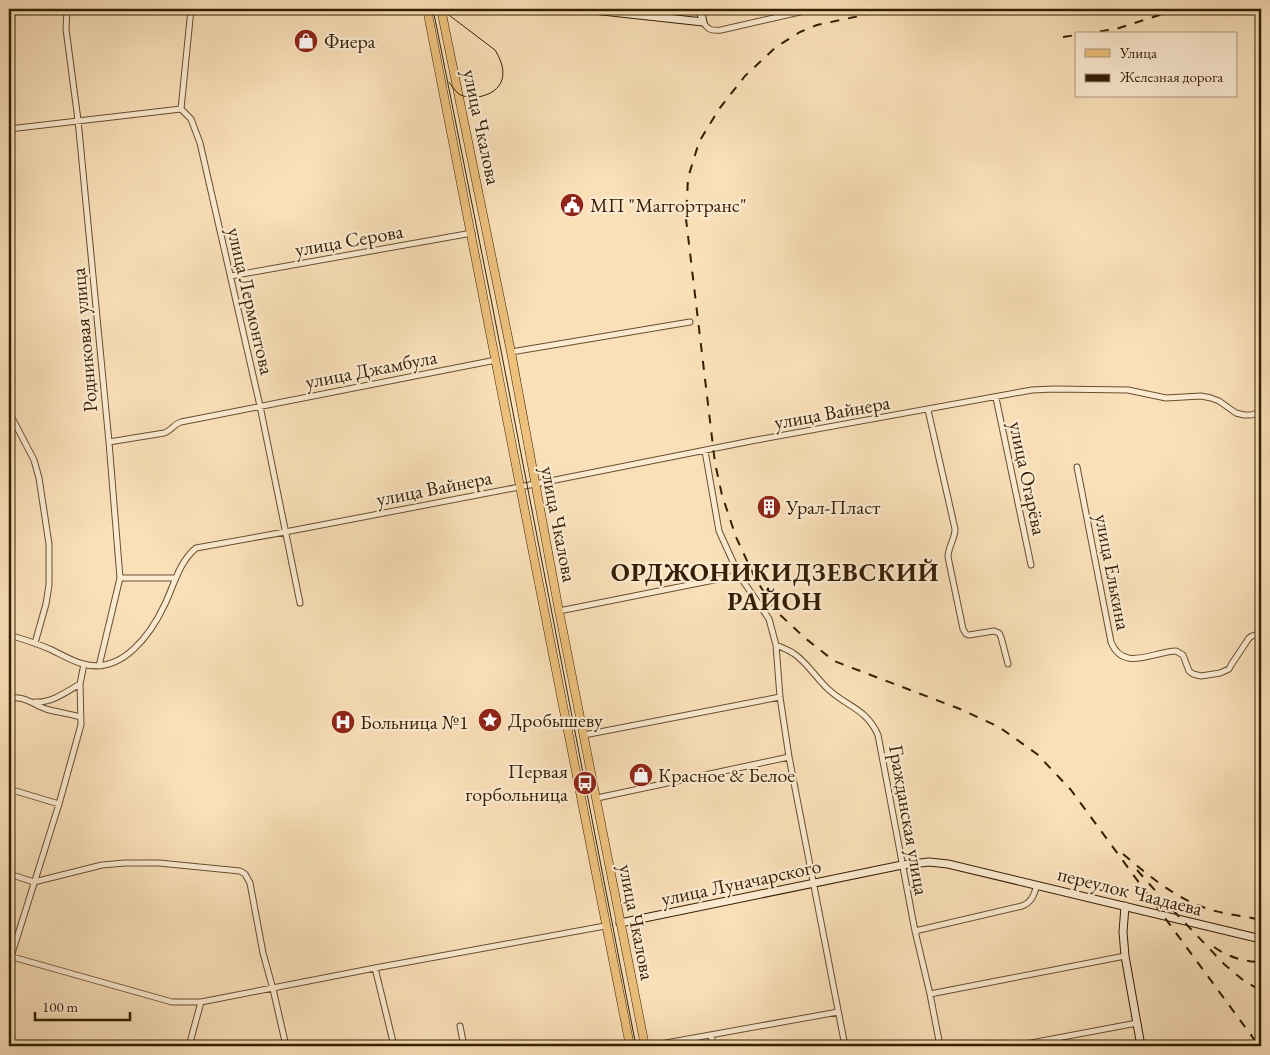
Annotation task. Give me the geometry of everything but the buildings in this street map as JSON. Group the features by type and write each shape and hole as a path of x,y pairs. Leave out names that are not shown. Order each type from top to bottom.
{"main road":[{"name":"улица Чкалова","path":"427,9 630,1046"},
{"name":"улица Чкалова","path":"441,9 511,352 620,923 647,1046"},
{"name":"улица Луначарского","path":"605,926 620,923"}],"street":[{"name":"Родниковая улица","path":"68,9 66,29 78,120 120,578 98,666"},
{"path":"9,129 181,109 190,9"},
{"path":"584,9 703,22"},
{"path":"700,9 703,22 707,28 716,31 813,9"},
{"name":"улица Лермонтова","path":"181,109 191,119 200,142 260,406 300,603"},
{"name":"улица Серова","path":"231,276 472,233"},
{"path":"511,352 690,322"},
{"name":"улица Джамбула","path":"109,442 164,433 169,431 175,424 181,422 496,360"},
{"name":"улица Вайнера","path":"9,635 35,643 84,664 98,666 116,661 140,643 156,621 175,578 191,552 196,548 751,441 1032,390 1128,390 1166,398 1201,396 1219,401 1236,413 1251,415 1261,412"},
{"name":"улица Огарёва","path":"996,398 1031,566"},
{"path":"928,410 955,533 948,557 963,629 969,635 998,633 1001,637 1008,664"},
{"path":"9,412 34,460 39,478 49,544 49,585 45,609 35,643"},
{"path":"705,451 719,531 739,575 769,619 776,645 780,697 789,757 844,1046"},
{"name":"улица Елькина","path":"1077,467 1111,642 1114,649 1120,655 1128,659 1136,659 1176,651 1183,655 1189,671 1197,676 1201,676 1220,673 1229,669 1249,638 1261,633"},
{"path":"559,611 739,575"},
{"path":"120,578 175,578"},
{"name":"Гражданская улица","path":"776,645 794,654 809,667 828,690 868,718 878,735 902,866 940,1046"},
{"path":"9,959 59,804 81,725 80,684 84,664"},
{"path":"32,702 50,700 80,684"},
{"path":"584,735 780,697"},
{"path":"9,698 23,698 44,708 81,717"},
{"path":"596,798 789,757"},
{"path":"9,788 59,804"},
{"name":"улица Луначарского","path":"620,923 928,862 948,864 1037,885"},
{"path":"9,874 34,882 102,865 125,863 159,863 240,871 245,874 250,883 263,953 286,1046"},
{"name":"переулок Чаадаева","path":"915,931 1028,904 1032,900 1037,885 1261,940"},
{"path":"1125,906 1123,932 1125,956 1141,1046"},
{"name":"улица Луначарского","path":"9,959 172,1002 201,1002 605,926"},
{"path":"930,994 1125,956"},
{"path":"375,968 394,1046"},
{"path":"189,1046 201,1002"},
{"path":"647,1046 838,1012"},
{"path":"1014,1046 1137,1023"},
{"path":"460,1026 464,1046"},
{"path":"711,1035 713,1046"}],"tram line":[{"path":"433,9 636,1046"},
{"path":"441,9 495,50 503,73 502,80 494,91 478,97 468,97 459,94 449,82"}],"railway":[{"path":"892,9 817,25 800,32 776,47 745,76 719,109 699,142 688,178 686,219 715,463 722,495 736,537 755,578 776,611 805,638 834,661 960,709 999,727 1037,754 1071,790 1259,1046"},
{"path":"1096,32 1116,29 1178,9"},
{"path":"1255,9 1261,9"},
{"path":"1063,37 1075,35"},
{"path":"1123,854 1163,886 1184,899 1214,911 1261,920"},
{"path":"1137,870 1224,964 1243,980 1261,991"},
{"path":"1214,947 1225,954 1237,958 1261,962"}],"place":[{"name":"Фиера","path":"306,41"},
{"name":"МП \"Маггортранс\"","path":"572,205"},
{"name":"Урал-Пласт","path":"769,507"},
{"name":"Дробышеву","path":"490,720"},
{"name":"Больница №1","path":"343,722"},
{"name":"Красное & Белое","path":"641,775"},
{"name":"Первая горбольница","path":"585,783"}],"district":[{"name":"ОРДЖОНИКИДЗЕВСКИЙ РАЙОН","path":"775,586"}]}
